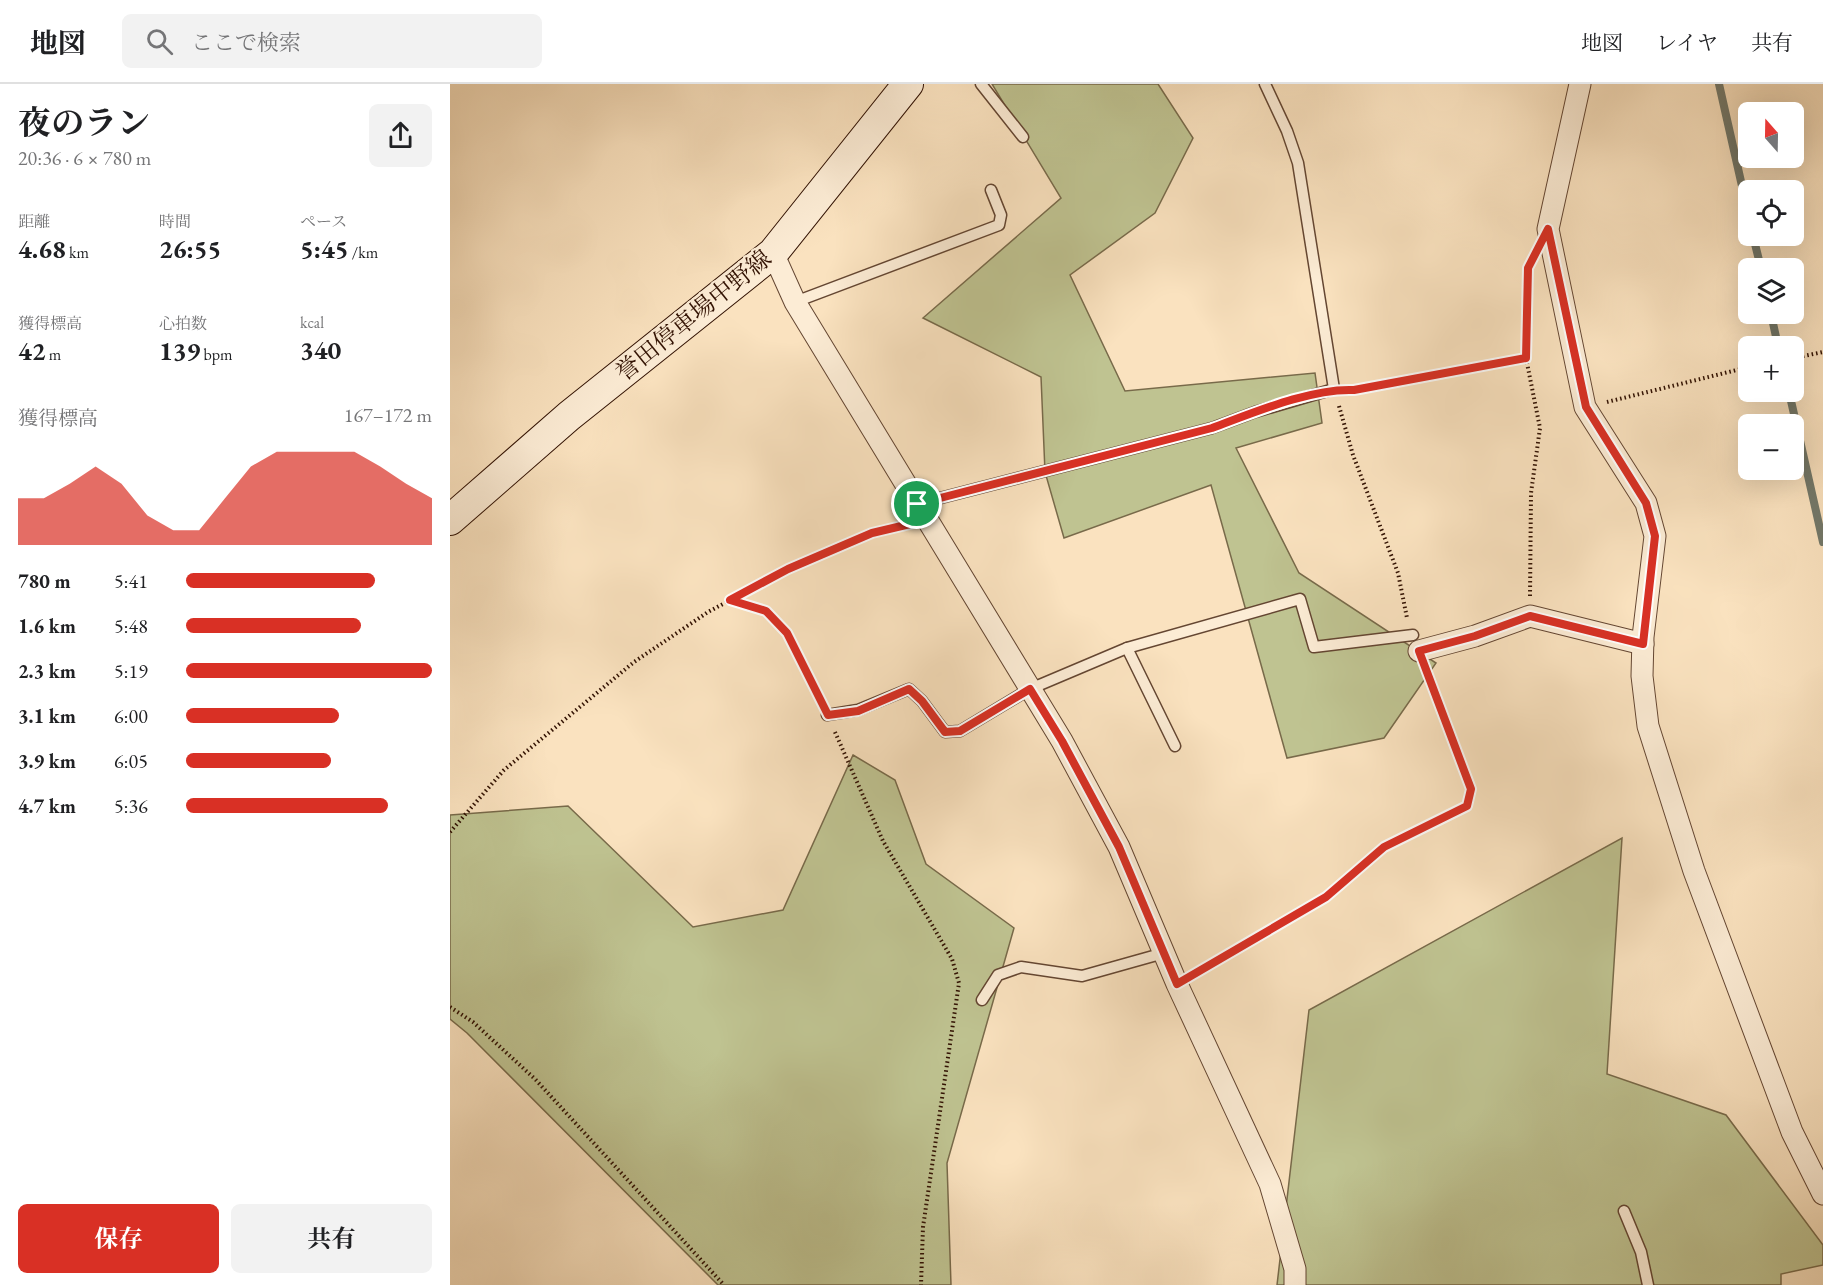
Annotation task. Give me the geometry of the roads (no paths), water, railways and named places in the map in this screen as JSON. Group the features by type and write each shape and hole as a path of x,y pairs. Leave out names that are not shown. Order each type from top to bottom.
{"main road":[{"name":"誉田停車場中野線","path":"450,520 569,416 772,253 908,84"}],"street":[{"path":"1580,84 1548,229 1586,407 1646,503 1655,536 1641,676 1648,726 1694,871 1792,1132 1823,1194"},
{"path":"772,253 795,302 1062,741 1119,847 1177,984 1270,1184 1295,1269 1295,1285"},
{"path":"1416,643 1475,636 1530,616 1643,644"}],"lane":[{"path":"981,84 1023,137"},
{"path":"922,512 1212,428 1255,412 1334,389 1298,163 1287,131 1265,84"},
{"path":"795,302 999,225 1001,216 991,190"},
{"path":"828,715 858,711 909,689 922,701 945,732 960,731 1030,689 1127,648 1300,599 1314,647 1416,643"},
{"path":"1127,648 1175,746"},
{"path":"982,1000 998,975 1021,967 1082,975 1164,953"},
{"path":"1624,1210 1641,1252 1648,1285"}],"waterway":[{"path":"1719,84 1741,180"},
{"path":"1756,246 1758,258"},
{"path":"1773,324 1776,336"},
{"path":"1791,402 1823,542"}]}
